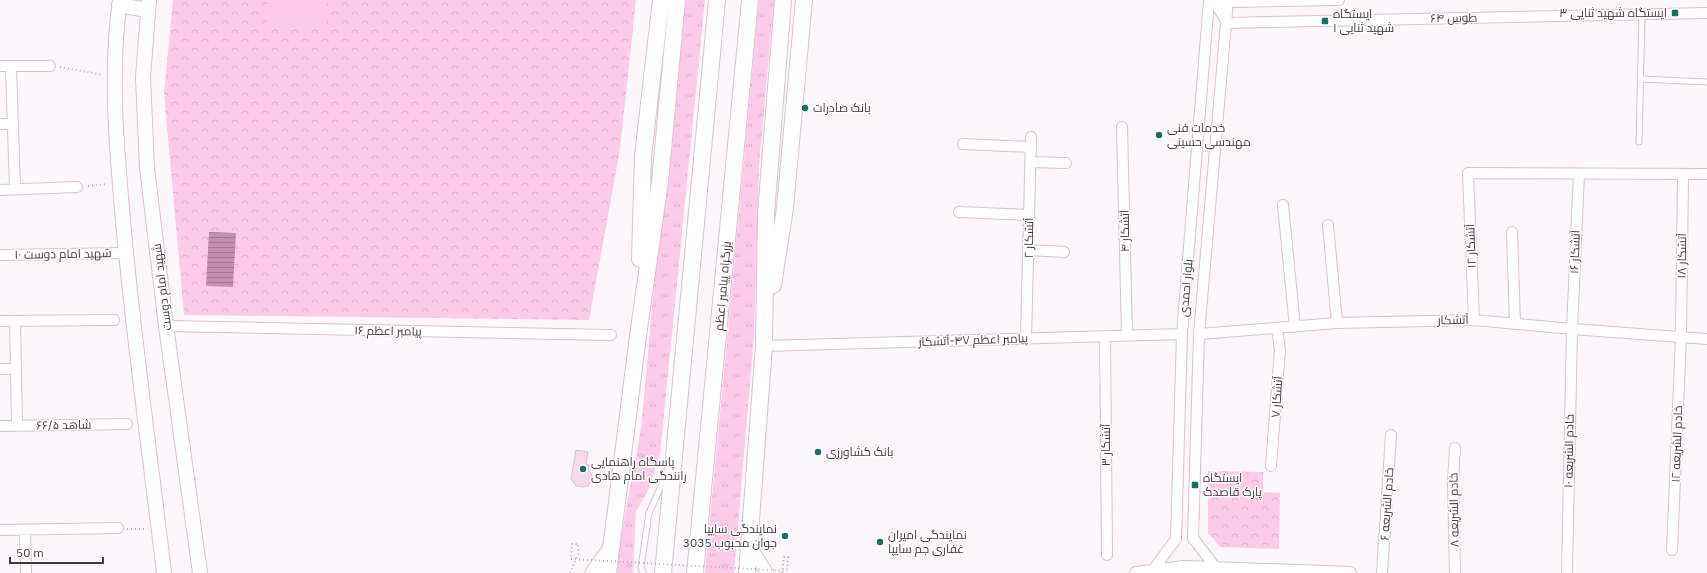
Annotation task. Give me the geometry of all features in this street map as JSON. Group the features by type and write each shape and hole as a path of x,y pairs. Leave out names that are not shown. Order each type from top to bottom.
{"highway":[{"path":"638,336 643,156 661,0"},
{"path":"608,573 638,336 660,182 677,0"},
{"path":"663,573 717,0"},
{"name":"بزرگراه پیامبر اعظم","path":"695,573 750,0"},
{"path":"747,573 764,346 766,214 783,0"},
{"path":"764,346 785,208 804,0"}],"main road":[{"path":"148,5 120,3 115,77 120,183 126,253 164,573"},
{"name":"شهید امام دوست","path":"148,5 143,77 147,168 166,326 200,573"},
{"path":"593,573 612,546"}],"street":[{"name":"بلوار احمدی","path":"1176,538 1182,334 1209,0"},
{"path":"1214,0 1227,23"},
{"path":"1226,1 1339,0"},
{"name":"بلوار احمدی","path":"1193,538 1199,334 1227,23 1226,1"},
{"name":"طوس ۶۴","path":"1227,23 1707,13"},
{"path":"0,66 50,66"},
{"path":"11,67 16,189"},
{"path":"0,124 13,124"},
{"name":"آتشکار ۴","path":"1122,127 1127,335"},
{"name":"آتشکار ۲","path":"1026,338 1031,137"},
{"path":"963,144 1031,147"},
{"path":"1031,162 1066,163"},
{"name":"آتشکار ۱۲","path":"1474,320 1468,173 1579,174"},
{"path":"1579,174 1707,174"},
{"name":"آتشکار ۱۶","path":"1572,329 1579,174"},
{"name":"آتشکار ۱۸","path":"1681,337 1683,175"},
{"path":"0,190 77,187"},
{"path":"1283,205 1294,327"},
{"path":"959,212 1029,215"},
{"path":"1328,225 1337,323"},
{"path":"1512,232 1515,324"},
{"path":"1028,250 1064,252"},
{"name":"شهید امام دوست ۱۰","path":"0,255 126,253"},
{"path":"0,321 114,320"},
{"name":"آتشکار","path":"1199,334 1337,323 1474,320 1707,339"},
{"path":"15,321 16,425"},
{"name":"پیامبر اعظم ۱۶","path":"166,326 611,335"},
{"name":"آتشکار ۷","path":"1272,466 1280,350 1277,328"},
{"name":"خادم الشریعه ۱۰","path":"1567,573 1572,329"},
{"name":"پیامبر اعظم ۴۷-آتشکار","path":"764,346 1182,334"},
{"name":"آتشکار ۳","path":"1105,336 1107,555"},
{"name":"خادم الشریعه ۱۲","path":"1672,550 1681,337"},
{"path":"0,370 16,369"},
{"name":"شاهد ۶۶/۵","path":"0,426 127,424"},
{"name":"خادم الشریعه ۶","path":"1382,573 1391,435"},
{"name":"خادم الشریعه ۸","path":"1455,448 1453,482 1455,573"},
{"path":"0,530 118,528"},
{"path":"25,530 26,573"},
{"path":"1153,570 1176,538 1187,541 1193,538 1215,567"},
{"path":"750,546 767,573"},
{"path":"1136,573 1184,567 1350,573"}],"lane":[{"path":"1640,142 1642,15"},
{"path":"1642,79 1707,82"},
{"path":"643,573 641,567 649,513 674,458"}],"path":[{"path":"50,66 115,77"},
{"path":"77,187 120,183"},
{"path":"118,528 159,530"},
{"path":"570,573 578,554 578,544 572,544 571,559 787,572 788,557 784,557 782,573"}],"green space":[{"path":"173,0 636,0 620,149 589,320 184,315 164,93"},
{"path":"267,0 327,0 326,28 266,26"},
{"path":"680,0 705,0 660,455 647,493 636,511 633,573 617,573 619,547 641,429"},
{"path":"759,0 774,0 759,167 754,336 734,573 705,573"},
{"path":"1208,471 1263,472 1263,492 1280,493 1279,549 1220,547 1208,533"}],"shaded area":[{"path":"209,232 236,233 233,287 206,286"}],"building":[{"path":"576,450 588,452 586,464 589,465 588,469 592,475 592,479 588,486 576,486 571,479"}],"place":[{"name":"ایستگاه شهید ثنایی ۳","path":"1675,13"},
{"name":"ایستگاه شهید ثنایی ۱","path":"1325,21"},
{"name":"بانک صادرات","path":"805,108"},
{"name":"خدمات فنی مهندسی حسینی","path":"1159,135"},
{"name":"بانک کشاورزی","path":"818,452"},
{"name":"پاسگاه راهنمایی رانندگی امام هادی","path":"583,469"},
{"name":"ایستگاه پارک قاصدک","path":"1195,485"},
{"name":"نمایندگی سایپا جوان محبوب 3035","path":"785,536"},
{"name":"نمایندگی امیران غفاری جم سایپا","path":"880,542"}]}
